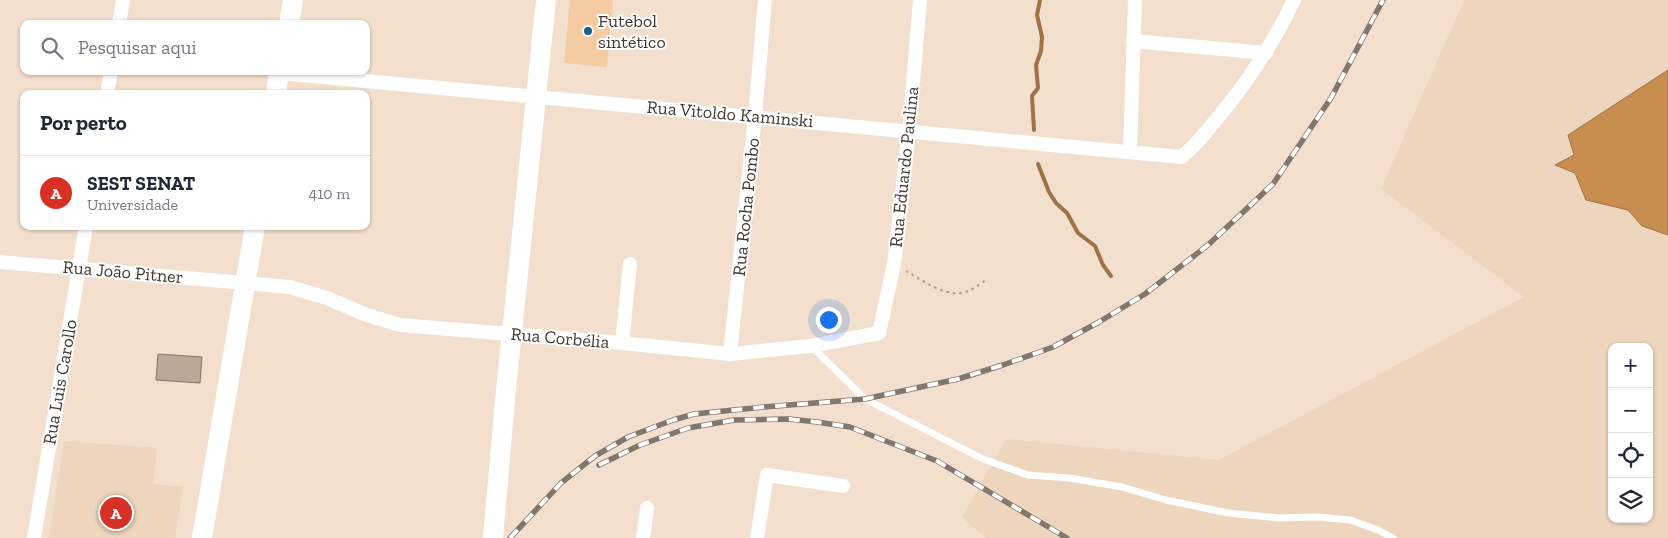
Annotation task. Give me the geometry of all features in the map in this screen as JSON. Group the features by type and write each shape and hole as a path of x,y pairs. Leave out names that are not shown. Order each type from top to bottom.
{"street":[{"path":"120,20 123,0"},
{"path":"289,20 293,0"},
{"path":"494,530 546,0"},
{"name":"Rua Rocha Pombo","path":"730,354 755,117 765,0"},
{"name":"Rua Eduardo Paulina","path":"879,333 894,264 909,131 920,0"},
{"path":"1130,152 1135,0"},
{"path":"1133,41 1266,53 1294,0"},
{"name":"Rua Vitoldo Kaminski","path":"311,75 1181,156 1191,149 1240,91 1266,53"},
{"path":"109,90 110,75"},
{"path":"277,90 279,75"},
{"name":"Rua Luis Carollo","path":"34,538 85,230"},
{"path":"202,538 254,230"},
{"name":"Rua João Pitner","path":"0,262 245,283"},
{"path":"622,343 630,264"},
{"name":"Rua Corbélia","path":"245,283 290,287 327,298 364,314 400,325 622,343 730,354 811,346 879,333"},
{"path":"757,538 767,475 844,486"},
{"path":"643,538 647,508"}],"lane":[{"path":"811,346 865,399 983,459 1028,475 1070,478 1228,513 1279,518 1317,517 1350,520 1378,530 1393,538"}],"path":[{"path":"894,264 945,291 958,294 967,292 985,281"}],"shaded area":[{"name":"Futebol sintético","path":"570,0 613,0 607,67 564,63"},
{"path":"1464,0 1668,0 1668,538 985,538 962,517 1006,439 1219,460 1524,297 1381,189"},
{"path":"1668,70 1668,235 1642,226 1628,210 1586,200 1575,173 1555,165 1574,155 1568,135"},
{"path":"64,441 157,448 153,484 183,487 175,538 49,538"}],"building":[{"path":"158,354 202,357 200,383 156,380"}],"waterway":[{"path":"1034,130 1032,96 1038,88 1036,65 1041,51 1042,37 1037,15 1040,0"},
{"path":"1038,164 1049,192 1056,203 1067,213 1078,233 1095,246 1103,265 1111,276"}],"railway":[{"path":"510,538 561,483 595,456 628,437 694,414 865,399 958,379 1053,347 1145,294 1208,245 1273,184 1331,98 1383,0"},
{"path":"599,465 640,445 688,428 734,420 789,419 850,427 937,461 1067,538"}],"place":[{"name":"Futebol sintético","path":"588,31"},
{"name":"SEST SENAT","path":"116,513"}]}
